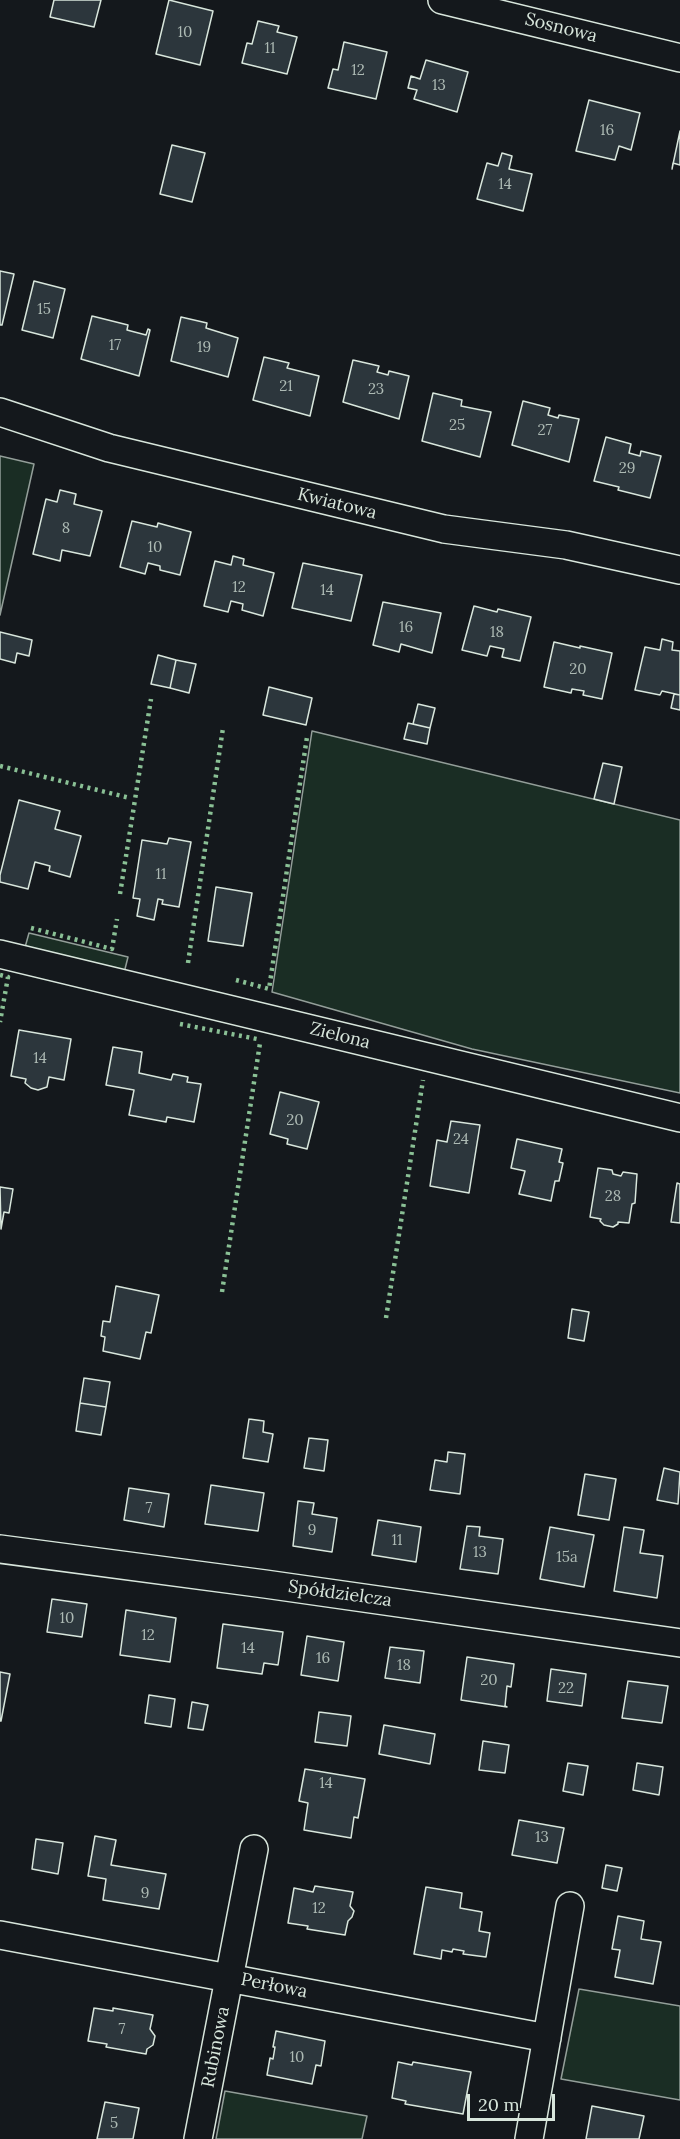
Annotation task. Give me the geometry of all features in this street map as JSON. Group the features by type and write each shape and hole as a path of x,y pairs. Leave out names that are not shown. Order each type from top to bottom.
{"street":[{"name":"Sosnowa","path":"442,0 493,6 680,58"},
{"name":"Kwiatowa","path":"0,412 109,448 444,529 566,545 680,570"},
{"name":"Zielona","path":"0,954 680,1118"},
{"name":"Spółdzielcza","path":"0,1549 680,1643"},
{"name":"Rubinowa","path":"198,2139 254,1849"},
{"path":"529,2139 570,1906"},
{"name":"Perłowa","path":"0,1935 547,2038"}],"green space":[{"path":"0,456 34,464 0,615"},
{"path":"312,731 680,820 680,1093 472,1049 272,992"},
{"path":"29,933 128,957 123,977 24,951"},
{"path":"579,1989 680,2006 680,2100 561,2079"},
{"path":"225,2091 367,2116 362,2139 216,2139"}],"building":[{"path":"54,0 101,0 94,27 50,17"},
{"path":"169,0 213,11 200,65 156,54"},
{"path":"258,21 279,26 277,32 297,37 287,74 242,63 247,43 252,44"},
{"path":"344,42 387,52 376,99 328,88 333,69 338,70"},
{"path":"426,60 468,72 457,112 414,99 417,90 408,88 411,76 420,79"},
{"path":"589,100 640,113 631,150 619,146 615,160 576,151"},
{"path":"680,131 680,165 673,163"},
{"path":"172,145 205,153 192,202 160,194"},
{"path":"502,153 512,156 509,169 532,174 523,211 477,199 487,163 498,166"},
{"path":"0,271 14,274 2,325 0,325"},
{"path":"34,281 65,289 53,338 22,330"},
{"path":"92,316 128,325 127,330 146,335 148,329 150,330 139,376 81,359"},
{"path":"181,317 207,323 206,328 238,338 228,377 171,361"},
{"path":"264,357 289,363 287,368 319,376 310,416 253,400"},
{"path":"353,360 379,366 377,372 388,375 389,371 409,376 399,419 343,402"},
{"path":"433,393 462,400 461,406 491,412 480,457 422,441"},
{"path":"523,401 550,408 548,415 579,419 569,462 512,445"},
{"path":"606,437 631,444 629,453 640,456 641,451 661,456 650,498 594,481"},
{"path":"60,490 76,494 74,504 102,511 90,556 62,550 60,561 33,554 46,499 57,502"},
{"path":"132,521 157,527 158,523 191,532 180,575 160,570 160,566 148,563 145,574 120,567"},
{"path":"233,556 244,559 243,565 274,573 263,616 242,610 243,604 231,601 228,612 204,606 215,561 231,565"},
{"path":"303,563 362,575 351,621 292,608"},
{"path":"383,602 441,613 432,653 401,644 399,652 373,645"},
{"path":"474,606 531,617 520,661 502,657 504,649 490,646 487,656 462,650"},
{"path":"0,632 32,640 29,656 17,653 15,663 0,659"},
{"path":"662,639 673,642 672,650 680,651 680,695 662,691 660,695 635,690 645,647 660,650"},
{"path":"554,642 612,653 602,699 583,695 584,691 572,689 571,693 544,687"},
{"path":"158,655 176,660 170,688 151,684"},
{"path":"176,660 196,664 189,693 170,688"},
{"path":"269,687 312,698 306,725 263,715"},
{"path":"674,694 680,695 680,710 671,708"},
{"path":"418,704 435,708 430,728 413,724"},
{"path":"408,723 430,728 427,744 404,739"},
{"path":"603,763 622,767 614,804 594,799"},
{"path":"19,800 60,811 55,829 81,836 70,877 49,871 50,866 35,862 28,889 0,882"},
{"path":"169,838 191,842 179,907 162,904 163,900 158,899 154,920 137,916 140,899 133,898 142,840 167,844"},
{"path":"216,887 252,893 243,946 208,941"},
{"path":"19,1030 71,1039 64,1080 49,1077 47,1087 38,1090 25,1083 26,1079 11,1076"},
{"path":"113,1047 142,1052 139,1073 171,1080 173,1074 188,1077 187,1082 201,1084 194,1122 167,1117 166,1122 129,1115 134,1090 106,1085"},
{"path":"280,1092 319,1102 307,1149 287,1144 288,1139 270,1134"},
{"path":"451,1121 480,1125 469,1193 430,1186 437,1140 447,1142"},
{"path":"517,1139 562,1149 559,1162 563,1163 559,1181 555,1181 551,1201 519,1194 525,1171 511,1168"},
{"path":"598,1168 612,1170 613,1174 621,1176 623,1172 637,1174 635,1203 632,1204 629,1223 618,1222 613,1227 604,1225 601,1219 590,1217"},
{"path":"677,1183 680,1184 680,1223 671,1222"},
{"path":"0,1187 13,1189 9,1213 4,1212 1,1229"},
{"path":"116,1286 159,1295 151,1333 146,1332 140,1359 103,1351 105,1337 101,1336 103,1321 110,1322"},
{"path":"572,1309 589,1312 584,1341 568,1338"},
{"path":"84,1378 110,1382 106,1407 80,1403"},
{"path":"80,1403 106,1407 101,1435 76,1431"},
{"path":"249,1419 264,1421 263,1432 273,1434 268,1462 243,1458"},
{"path":"309,1438 328,1440 324,1471 304,1468"},
{"path":"448,1452 465,1454 460,1494 430,1490 435,1460 447,1462"},
{"path":"664,1468 680,1472 678,1504 657,1500"},
{"path":"585,1474 616,1479 609,1520 578,1515"},
{"path":"211,1485 264,1493 258,1531 205,1524"},
{"path":"129,1488 169,1494 164,1527 124,1520"},
{"path":"298,1501 314,1503 312,1514 337,1518 332,1552 293,1546"},
{"path":"378,1520 421,1527 416,1562 372,1555"},
{"path":"467,1526 480,1527 479,1536 503,1539 498,1574 460,1569"},
{"path":"550,1527 594,1535 584,1587 540,1579"},
{"path":"624,1527 644,1530 640,1553 663,1556 657,1598 614,1591"},
{"path":"52,1599 87,1604 82,1637 47,1632"},
{"path":"126,1610 176,1618 170,1662 120,1655"},
{"path":"223,1624 283,1632 278,1665 264,1663 262,1674 217,1668"},
{"path":"307,1636 344,1642 338,1681 301,1675"},
{"path":"390,1647 424,1651 420,1683 385,1678"},
{"path":"467,1657 514,1664 511,1687 507,1686 505,1706 507,1707 461,1700"},
{"path":"551,1669 586,1674 582,1706 547,1701"},
{"path":"0,1672 10,1674 1,1721 0,1721"},
{"path":"628,1681 668,1686 662,1723 622,1718"},
{"path":"149,1695 175,1699 171,1727 145,1723"},
{"path":"192,1702 208,1705 203,1730 188,1728"},
{"path":"319,1712 351,1716 347,1746 315,1742"},
{"path":"384,1725 435,1734 430,1764 379,1754"},
{"path":"483,1741 509,1745 505,1773 479,1770"},
{"path":"568,1763 588,1766 583,1795 563,1791"},
{"path":"637,1763 663,1767 659,1795 633,1790"},
{"path":"305,1769 365,1779 358,1818 354,1817 351,1838 304,1830 308,1803 299,1801"},
{"path":"519,1820 564,1828 557,1863 512,1855"},
{"path":"95,1836 116,1840 111,1865 166,1874 159,1909 103,1900 106,1879 88,1876"},
{"path":"36,1839 63,1843 58,1874 32,1869"},
{"path":"606,1865 622,1868 617,1891 602,1888"},
{"path":"315,1886 353,1892 350,1906 354,1911 348,1921 345,1935 307,1929 308,1926 288,1923 294,1888 313,1892"},
{"path":"426,1887 462,1893 460,1908 482,1912 479,1931 490,1933 486,1957 463,1954 464,1951 453,1949 452,1952 442,1950 441,1959 414,1954"},
{"path":"618,1916 644,1921 641,1939 661,1942 653,1984 615,1977 620,1950 612,1949"},
{"path":"94,2008 113,2011 113,2008 153,2015 150,2029 155,2036 153,2045 147,2049 146,2054 106,2047 107,2044 88,2041"},
{"path":"276,2031 325,2041 321,2066 316,2065 312,2084 267,2075 270,2058 273,2059"},
{"path":"398,2062 412,2065 413,2062 471,2072 463,2114 405,2104 406,2101 392,2098"},
{"path":"105,2102 139,2108 133,2139 97,2139"},
{"path":"592,2106 644,2116 639,2139 586,2139"}],"hedge":[{"path":"120,894 151,699"},
{"path":"188,963 223,728"},
{"path":"236,980 269,989 307,737"},
{"path":"0,766 130,798"},
{"path":"31,928 112,949 117,919"},
{"path":"0,975 8,977 0,1022"},
{"path":"180,1024 257,1039"},
{"path":"222,1292 260,1043"},
{"path":"386,1318 423,1080"}]}
